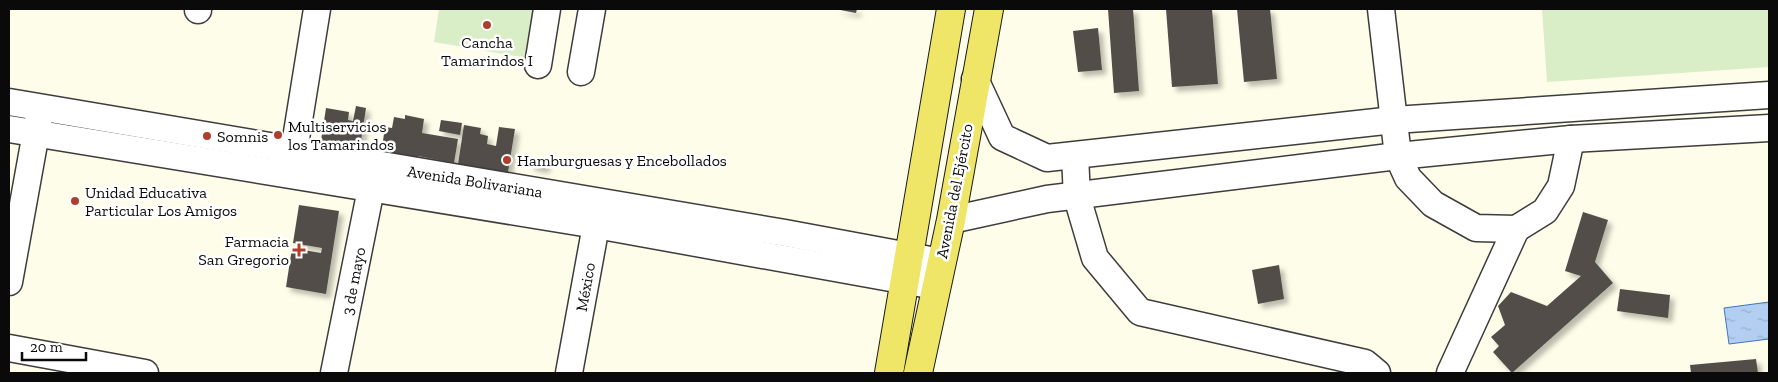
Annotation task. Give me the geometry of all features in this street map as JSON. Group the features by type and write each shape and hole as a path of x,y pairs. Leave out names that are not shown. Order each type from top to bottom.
{"main road":[{"name":"Avenida del Ejército","path":"889,373 951,9"},
{"name":"Avenida del Ejército","path":"918,373 951,220 989,9"}],"street":[{"path":"294,151 317,9"},
{"path":"538,65 547,9"},
{"path":"581,72 592,9"},
{"path":"1381,9 1398,156 1408,178 1433,204 1476,228 1516,229"},
{"path":"975,79 1002,137 1047,158 1394,120 1769,95"},
{"name":"Avenida Bolivariana","path":"9,102 294,151 598,214 938,274"},
{"path":"9,282 40,108"},
{"path":"951,220 1046,199 1078,197 1398,156 1571,140 1769,128"},
{"name":"Avenida Bolivariana","path":"9,129 371,189 598,214"},
{"path":"1450,373 1516,229 1545,210 1561,186 1571,140"},
{"path":"1075,156 1078,197 1095,258 1140,312 1365,363 1377,373"},
{"name":"3 de mayo","path":"334,373 371,189"},
{"name":"México","path":"569,373 598,214"},
{"path":"9,348 145,373"}],"green space":[{"name":"Cancha Tamarindos I","path":"439,9 540,9 532,59 434,42"},
{"path":"1542,9 1769,9 1769,67 1547,82"}],"water":[{"path":"1769,302 1769,339 1729,344 1724,308"}],"building":[{"path":"835,9 857,9 856,13"},
{"path":"1108,9 1133,9 1139,91 1114,93"},
{"path":"1166,9 1212,9 1218,84 1172,87"},
{"path":"1237,9 1270,9 1277,79 1244,82"},
{"path":"1098,28 1102,70 1078,72 1073,31"},
{"path":"356,106 366,108 360,147 344,144 343,151 320,147 326,108 349,112 348,120 353,121"},
{"path":"405,115 424,119 422,133 458,139 454,163 418,156 416,167 380,161 385,127 392,128 394,117 405,119"},
{"path":"441,120 462,123 460,135 439,131"},
{"path":"464,125 481,128 480,134 488,136 487,144 496,146 499,127 515,129 508,172 493,170 491,179 477,176 479,167 458,164"},
{"path":"531,157 546,160 545,169 530,166"},
{"name":"Farmacia San Gregorio","path":"299,205 339,211 326,294 286,287 292,248 321,253 322,248 293,243"},
{"path":"1583,212 1608,220 1595,262 1613,283 1512,373 1493,352 1499,346 1491,337 1505,325 1498,306 1511,292 1547,306 1581,276 1565,271"},
{"path":"1279,265 1284,299 1258,304 1252,270"},
{"path":"1620,289 1670,295 1668,318 1617,311"},
{"path":"1756,359 1758,373 1691,373 1690,365"}],"place":[{"name":"Cancha Tamarindos I","path":"487,25"},
{"name":"Multiservicios los Tamarindos","path":"278,135"},
{"name":"Somnis","path":"207,136"},
{"name":"Hamburguesas y Encebollados","path":"507,160"},
{"name":"Unidad Educativa Particular Los Amigos","path":"75,201"},
{"name":"Farmacia San Gregorio","path":"299,250"}]}
